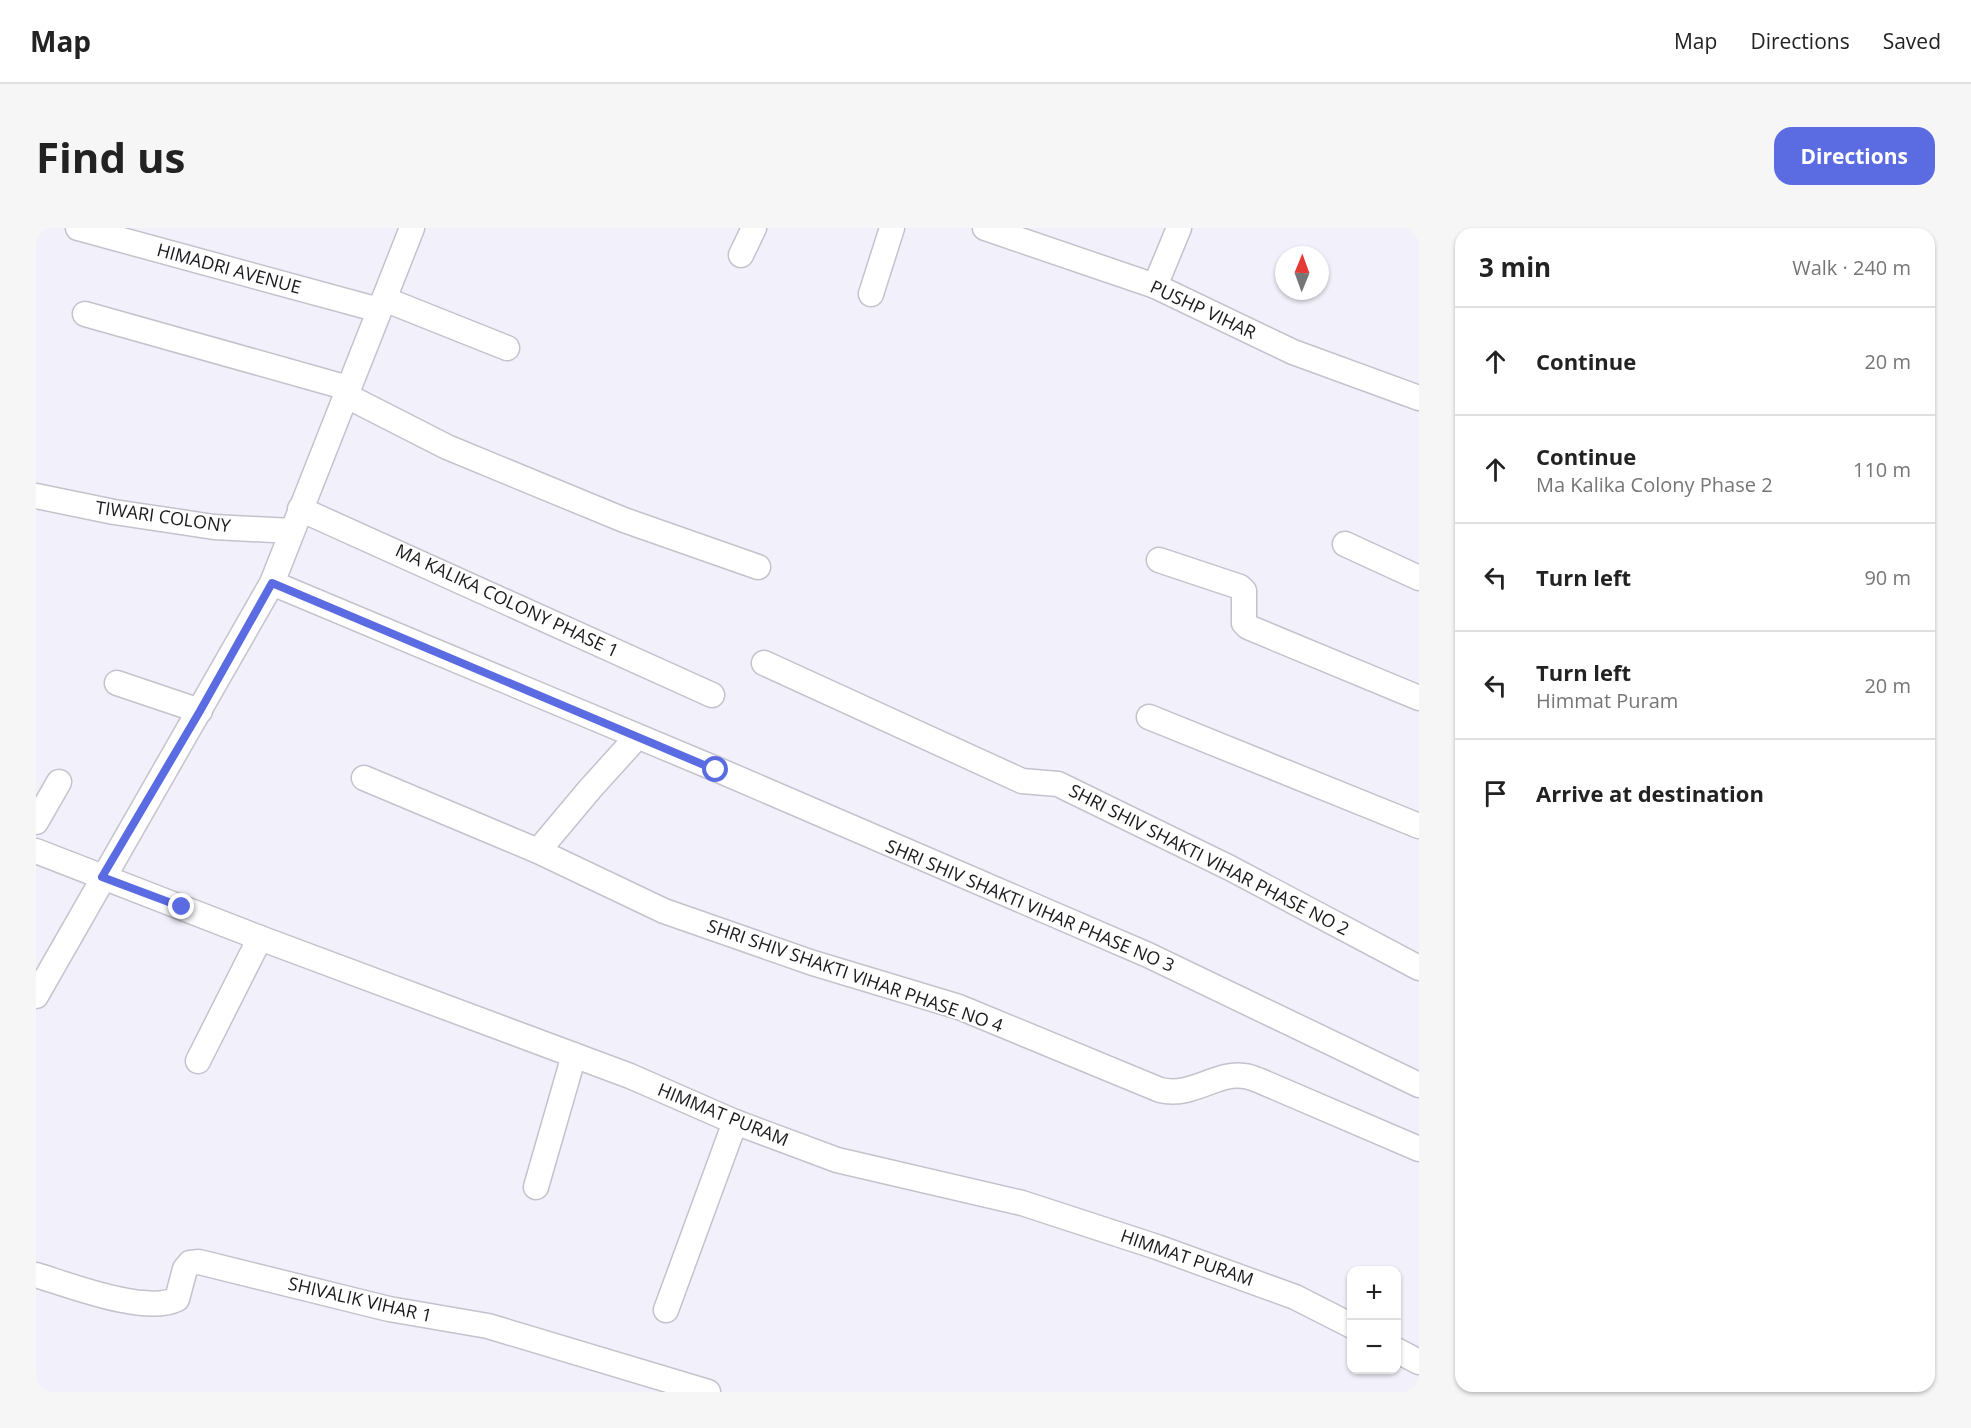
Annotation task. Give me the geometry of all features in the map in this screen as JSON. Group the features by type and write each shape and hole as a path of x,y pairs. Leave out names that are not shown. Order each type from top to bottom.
{"street":[{"name":"HIMADRI AVENUE","path":"78,228 382,304 507,348"},
{"path":"36,996 272,583 412,228"},
{"path":"741,255 754,228"},
{"path":"871,294 892,228"},
{"name":"PUSHP VIHAR","path":"985,228 1155,286 1293,352 1419,398"},
{"path":"1155,286 1179,228"},
{"path":"85,314 347,392 447,447 624,520 758,567"},
{"name":"TIWARI COLONY","path":"36,495 114,512 214,527 296,520"},
{"name":"MA KALIKA COLONY PHASE 1","path":"296,520 712,695"},
{"path":"1345,544 1419,578"},
{"path":"1159,560 1240,587 1246,598 1244,623 1248,627 1419,698"},
{"name":"SHRI SHIV SHAKTI VIHAR PHASE NO 3","path":"272,583 1148,955 1419,1085"},
{"name":"SHRI SHIV SHAKTI VIHAR PHASE NO 2","path":"764,663 1022,781 1058,784 1230,868 1419,968"},
{"path":"117,683 200,711"},
{"path":"1149,717 1419,826"},
{"path":"538,851 637,737"},
{"name":"SHRI SHIV SHAKTI VIHAR PHASE NO 4","path":"364,778 538,851 664,911 813,963 959,1007 1160,1090 1182,1092 1229,1077 1243,1075 1419,1149"},
{"path":"36,822 59,782"},
{"name":"HIMMAT PURAM","path":"36,851 260,938 574,1054 735,1122 837,1160 1022,1203 1157,1247 1295,1296 1347,1323"},
{"path":"198,1061 260,938"},
{"path":"536,1187 574,1054"},
{"path":"666,1310 735,1122"},
{"name":"SHIVALIK VIHAR 1","path":"36,1275 117,1300 168,1304 177,1299 185,1269 190,1263 199,1262 389,1308 488,1326 708,1392"},
{"path":"1401,1353 1419,1362"}],"route":[{"path":"182,907 102,877 272,583 716,770"}]}
